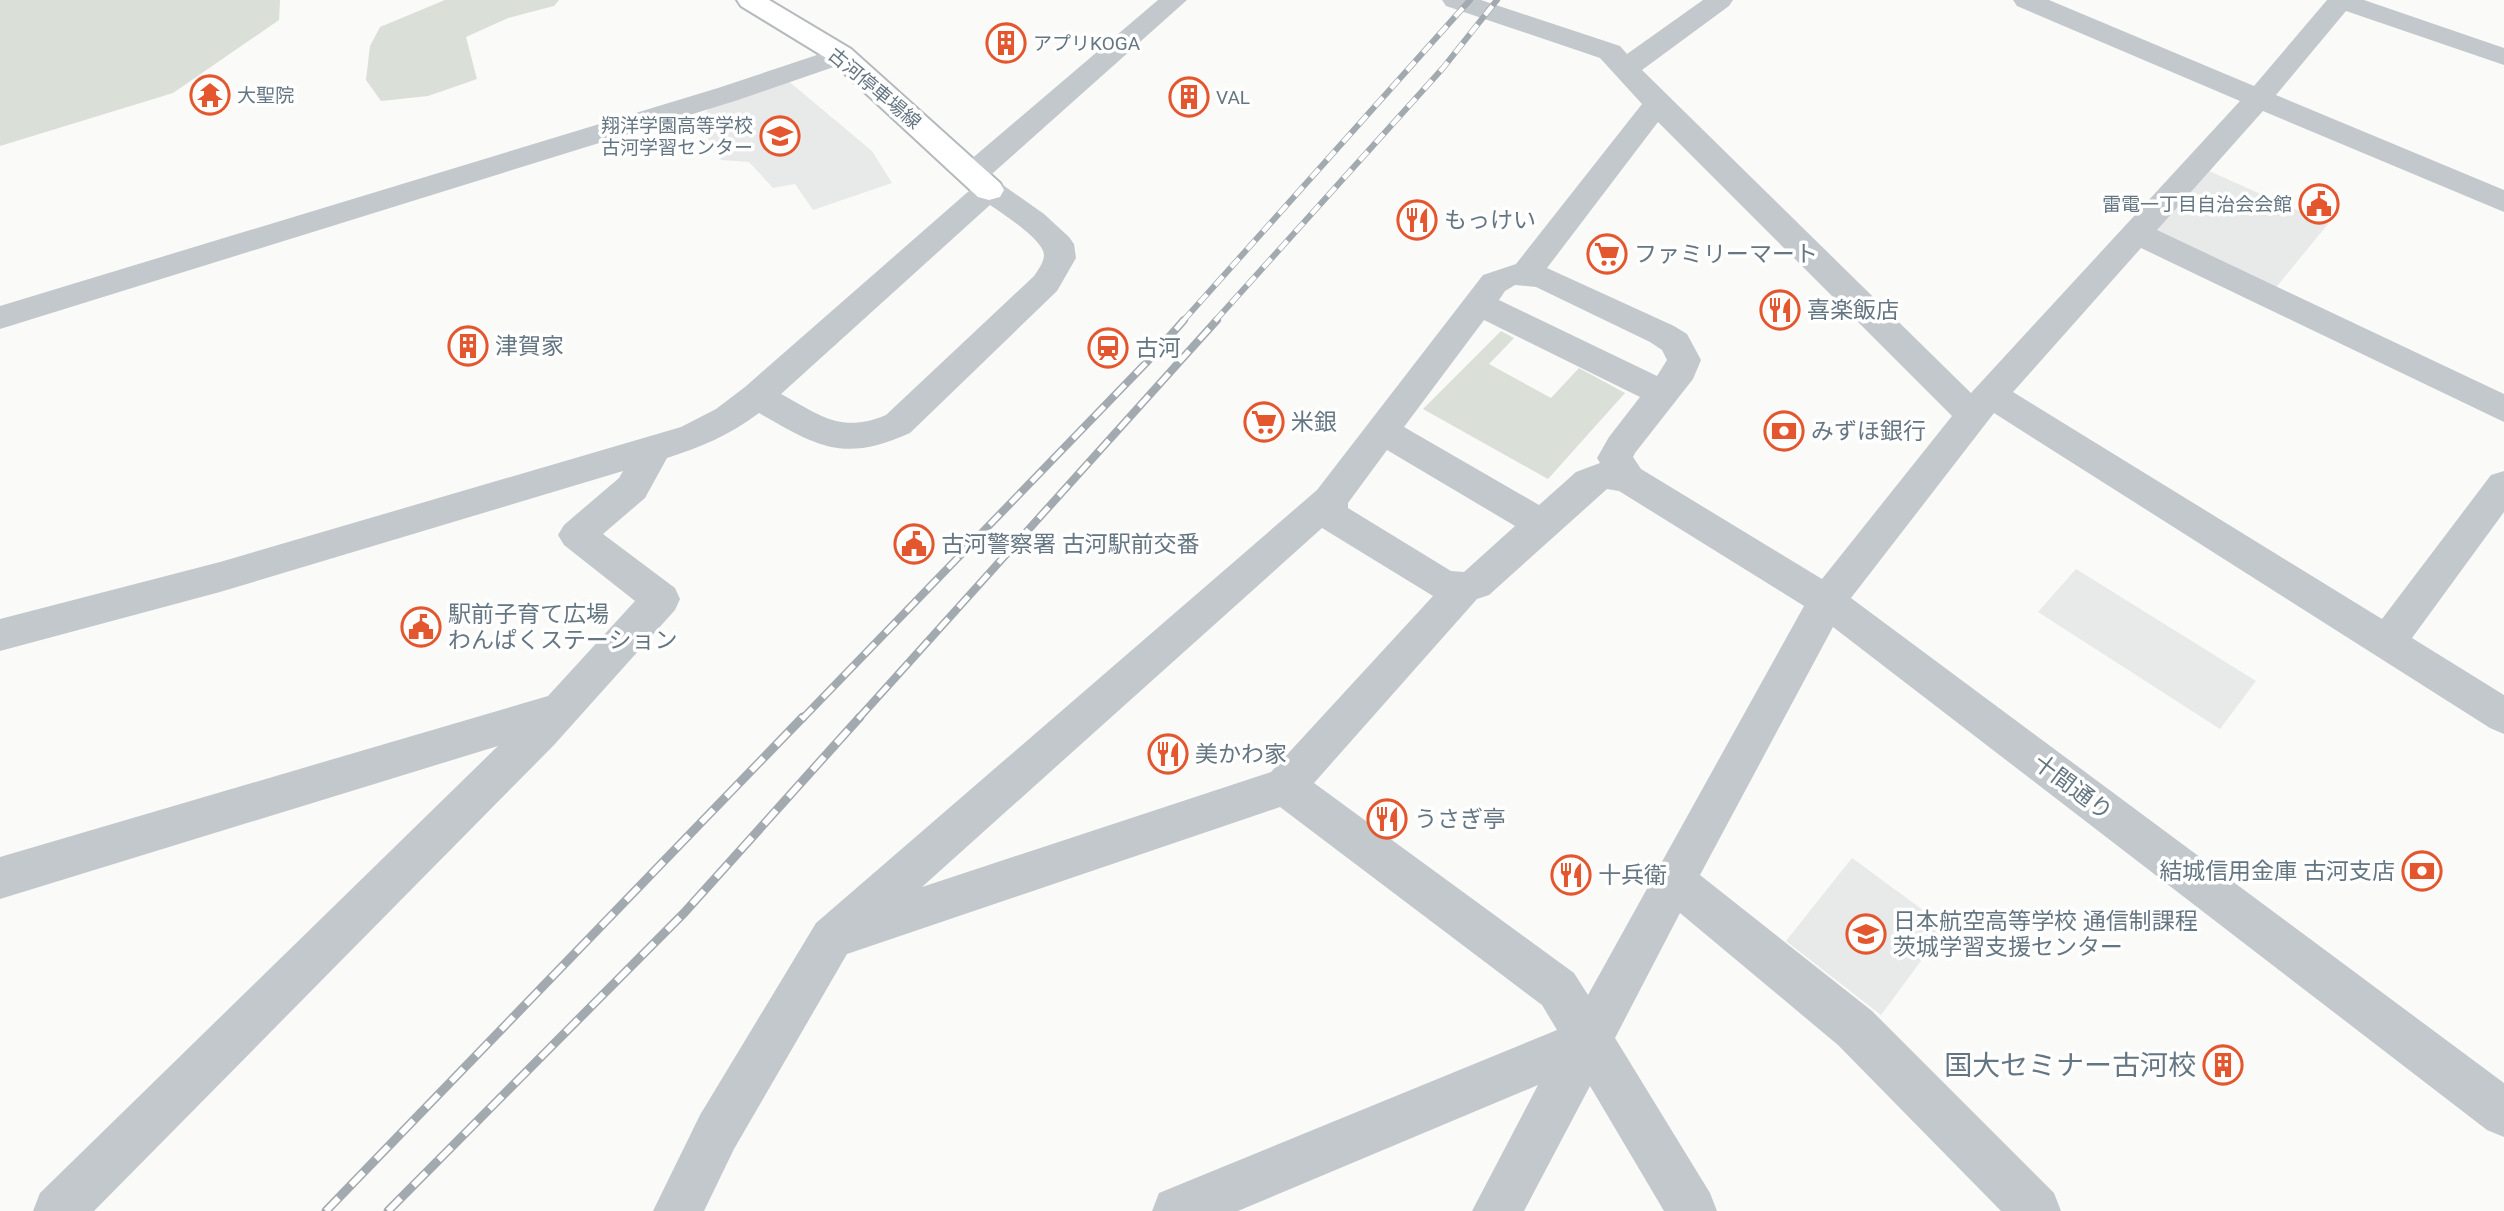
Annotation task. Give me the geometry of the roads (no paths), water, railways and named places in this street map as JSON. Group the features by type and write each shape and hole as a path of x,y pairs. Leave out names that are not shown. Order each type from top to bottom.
{"main road":[{"name":"古河停車場線","path":"750,0 841,55 981,182"}],"street":[{"path":"0,635 219,577 653,449 692,437 728,418 757,396 1174,0"},
{"path":"1455,0 1610,52 1657,104 1981,404 2386,642 2504,716"},
{"path":"1625,69 1720,0"},
{"path":"2026,0 2504,202"},
{"path":"1497,1211 1827,601 1981,404 2259,98 2341,0 2504,57"},
{"path":"0,318 728,94 841,55"},
{"path":"1525,274 1657,104"},
{"path":"757,396 828,435 844,439 877,435 898,424 1046,283 1060,258 1058,244 1033,220 981,182"},
{"path":"2136,233 2504,409"},
{"path":"678,1211 717,1132 832,938 1331,500 1381,430 1501,277 1525,274 1545,278 1675,342 1681,350 1684,360 1681,370 1621,446 1615,458 1628,479"},
{"path":"1478,303 1663,394"},
{"path":"1381,430 1542,524"},
{"path":"58,1211 560,710 661,599 577,535 632,488 653,449"},
{"path":"1331,500 1330,510 1335,518 1438,582 1450,588 1463,589 1476,584 1589,482 1604,475 1628,479"},
{"name":"十間通り","path":"1628,479 1827,601 2499,1096"},
{"path":"2386,642 2504,485"},
{"path":"832,938 1285,786 1463,589"},
{"path":"0,878 560,710"},
{"path":"1285,786 1558,989 1692,1211"},
{"path":"1674,881 1855,1028 2036,1211"},
{"path":"1177,1211 1590,1040"}],"railway":[{"path":"1183,321 1470,0"},
{"path":"1215,321 1443,68 1497,0"},
{"path":"802,719 1146,363 1184,320"},
{"path":"858,719 1217,320"},
{"path":"326,1211 803,717"},
{"path":"388,1211 684,913 860,717"}],"place":[{"name":"アプリKOGA","path":"1006,43"},
{"name":"大聖院","path":"210,95"},
{"name":"VAL","path":"1189,97"},
{"name":"翔洋学園高等学校 古河学習センター","path":"780,136"},
{"name":"雷電一丁目自治会会館","path":"2319,204"},
{"name":"もっけい","path":"1417,220"},
{"name":"ファミリーマート","path":"1607,254"},
{"name":"喜楽飯店","path":"1780,310"},
{"name":"津賀家","path":"468,346"},
{"name":"古河","path":"1108,348"},
{"name":"米銀","path":"1264,422"},
{"name":"みずほ銀行","path":"1784,431"},
{"name":"古河警察署 古河駅前交番","path":"914,544"},
{"name":"駅前子育て広場 わんぱくステーション","path":"421,627"},
{"name":"美かわ家","path":"1168,754"},
{"name":"うさぎ亭","path":"1387,819"},
{"name":"結城信用金庫 古河支店","path":"2422,871"},
{"name":"十兵衛","path":"1571,875"},
{"name":"日本航空高等学校 通信制課程 茨城学習支援センター","path":"1866,934"},
{"name":"国大セミナー古河校","path":"2223,1065"}]}
